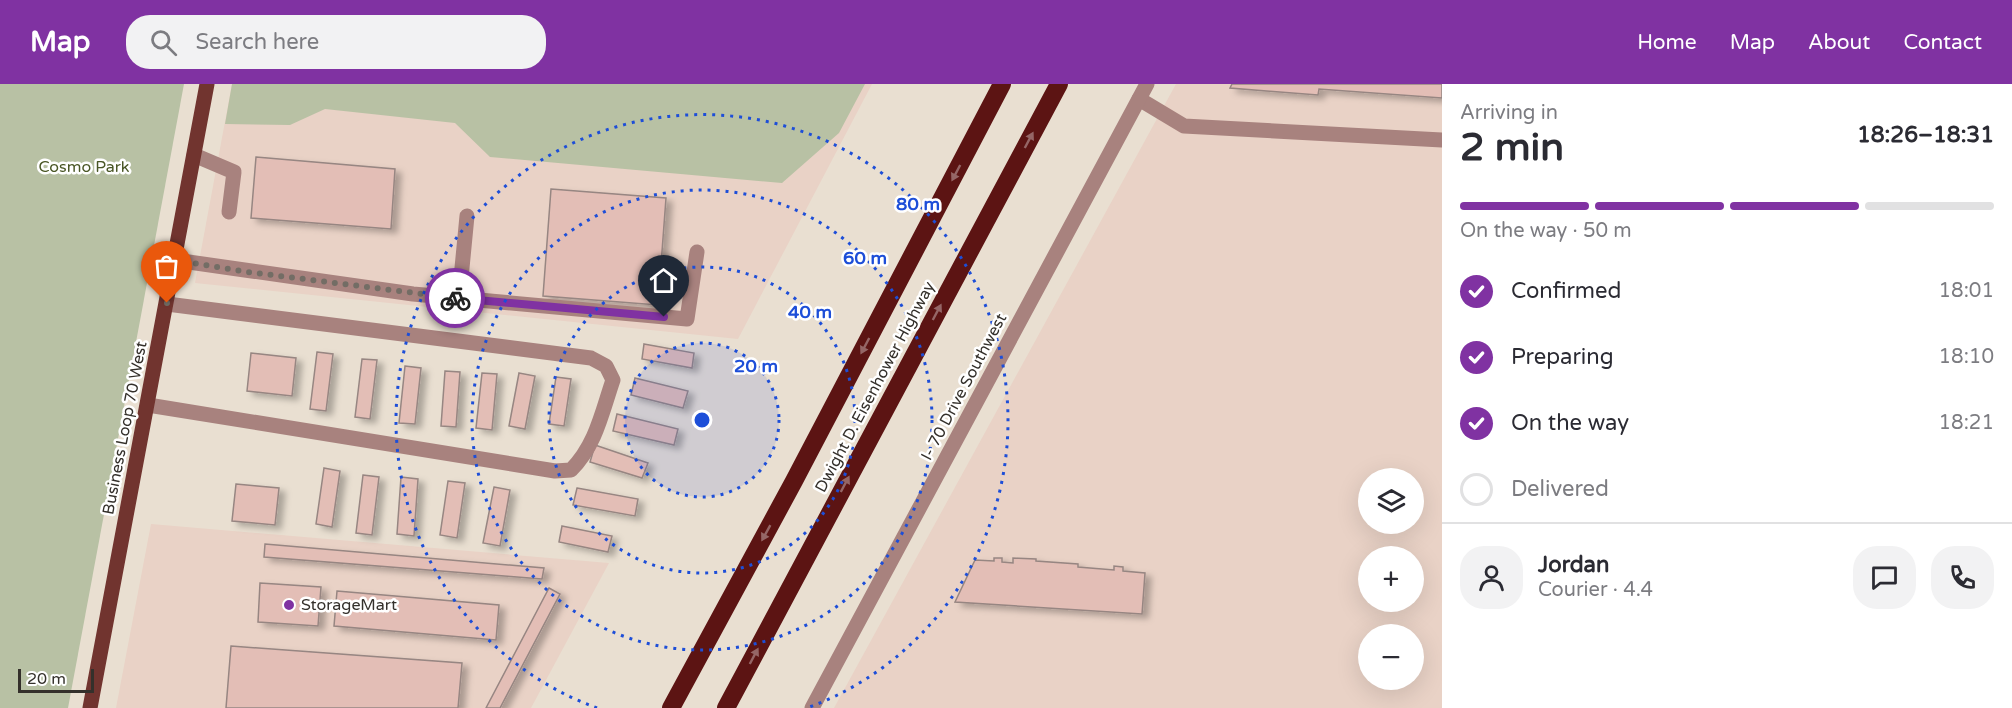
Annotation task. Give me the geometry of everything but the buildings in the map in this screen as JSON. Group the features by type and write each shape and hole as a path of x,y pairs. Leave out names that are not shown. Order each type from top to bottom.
{"highway":[{"name":"Dwight D. Eisenhower Highway","path":"671,708 795,481 1002,84"},
{"name":"Dwight D. Eisenhower Highway","path":"726,708 1059,84"}],"main road":[{"name":"Business Loop 70 West","path":"90,708 207,84"}],"street":[{"name":"I- 70 Drive Southwest","path":"813,708 1147,84"},
{"path":"1139,99 1184,126 1442,140"},
{"path":"194,155 234,172 229,212"},
{"path":"459,299 467,216"},
{"path":"175,260 390,291 687,320 697,252"},
{"path":"148,405 555,471 571,470 583,459 593,441 613,380 606,366 591,358 167,303"}],"shaded area":[{"path":"232,84 872,84 738,339 195,283"},
{"path":"1176,84 1442,84 1442,708 834,708"},
{"path":"151,524 609,563 531,708 116,708"}],"green space":[{"name":"Cosmo Park","path":"0,84 184,84 68,708 0,708"},
{"path":"232,84 865,84 839,133 782,183 490,157 455,123 325,109 290,125 225,124"}],"way so far":[{"path":"167,303 175,260 248,272 455,298"}],"place":[{"name":"StorageMart","path":"289,605"}],"route":[{"path":"455,298 664,317"}]}
